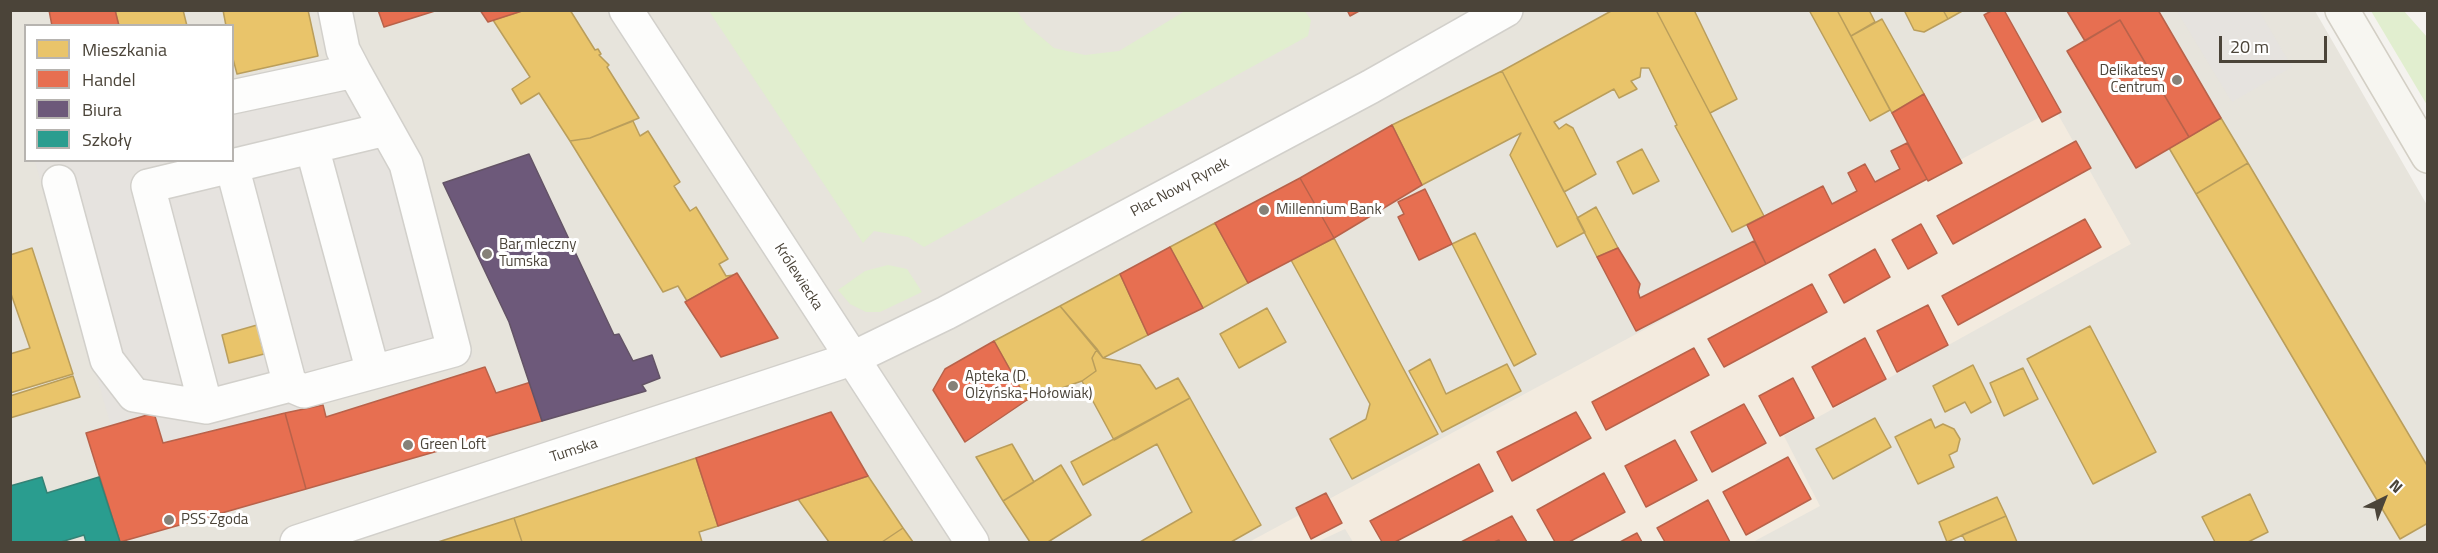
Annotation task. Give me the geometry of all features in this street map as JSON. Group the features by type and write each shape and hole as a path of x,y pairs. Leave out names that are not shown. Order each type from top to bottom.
{"main road":[{"path":"2342,10 2427,156"}],"street":[{"path":"59,182 107,360 134,395 206,407 290,386 304,391 454,350 406,164 343,50 335,10"},
{"name":"Królewiecka","path":"626,10 972,543"},
{"name":"Plac Nowy Rynek","path":"851,359 966,302 1360,92 1506,10"},
{"path":"234,97 354,71"},
{"path":"206,407 148,186 386,129"},
{"path":"312,147 372,372"},
{"path":"232,166 290,386"},
{"name":"Tumska","path":"297,543 851,359"}],"shaded area":[{"path":"10,11 2315,11 2427,205 2427,542 11,542"},
{"path":"2177,11 2259,11 2292,67 2232,102"},
{"path":"354,71 381,84 416,147 473,357 285,413 163,443 154,413 111,426 35,162 234,162 234,97"},
{"path":"2055,109 2131,244 1784,436 1820,506 1753,542 1353,542 1345,529 1317,542 1249,542"}],"green space":[{"path":"709,11 1017,11 1027,25 1054,48 1085,55 1119,51 1185,11 1305,11 1311,20 1308,36 924,247 908,237 874,231 863,243"},
{"path":"2371,11 2404,11 2427,37 2427,105"},
{"path":"888,265 907,269 922,292 880,312 866,312 850,304 838,290 865,271"}],"building: Mieszkania":[{"path":"115,10 183,10 186,24 118,24"},
{"path":"223,10 308,10 318,56 237,74 234,63 234,24 226,24"},
{"path":"525,10 570,10 595,50 598,49 601,54 599,55 609,65 607,67 639,118 590,138 570,141 539,93 521,104 512,89 530,77 493,20"},
{"path":"1613,10 1656,10 1764,216 1732,232 1675,126 1677,125 1649,68 1641,68 1640,77 1631,81 1637,89 1619,98 1614,89 1554,122 1559,129 1566,124 1573,128 1596,174 1564,192 1502,71"},
{"path":"1656,10 1694,10 1737,99 1710,113"},
{"path":"1809,10 1837,10 1890,110 1870,121"},
{"path":"1837,10 1869,10 1875,22 1851,36"},
{"path":"1904,10 1943,10 1948,19 1924,32 1914,30"},
{"path":"1943,10 1964,10 1948,19"},
{"path":"1882,19 1924,94 1892,113 1851,36"},
{"path":"1502,71 1585,232 1557,247 1510,155 1521,133 1422,185 1392,125"},
{"path":"2221,118 2248,163 2196,194 2169,148"},
{"path":"633,121 640,136 648,131 680,182 674,186 690,211 696,207 728,259 719,264 726,276 734,275 687,301 678,286 663,292 570,141 590,138"},
{"path":"1642,149 1659,181 1633,194 1617,162"},
{"path":"2248,163 2428,467 2428,523 2400,539 2196,194"},
{"path":"1596,207 1618,248 1597,257 1577,218"},
{"path":"1215,223 1248,283 1203,308 1170,247"},
{"path":"1475,233 1536,354 1514,366 1452,244"},
{"path":"1334,238 1438,434 1352,479 1330,439 1366,419 1370,404 1291,260"},
{"path":"32,248 73,374 10,393 10,354 30,348 10,291 10,255"},
{"path":"1120,274 1148,335 1103,358 1060,306"},
{"path":"1060,306 1097,349 1092,358 1096,371 1082,381 1027,400 994,341"},
{"path":"1267,308 1286,342 1239,368 1220,334"},
{"path":"257,325 264,354 229,363 222,335"},
{"path":"2090,326 2156,452 2093,484 2027,359"},
{"path":"1097,349 1103,358 1140,365 1156,389 1178,378 1190,398 1114,440 1082,381 1096,371 1092,358"},
{"path":"1430,359 1446,394 1507,364 1521,391 1442,432 1409,371"},
{"path":"1973,365 1991,402 1971,413 1965,402 1945,412 1933,386"},
{"path":"2023,368 2038,399 2004,416 1990,383"},
{"path":"73,376 80,397 10,418 10,396"},
{"path":"1190,398 1261,525 1231,542 1140,542 1192,512 1157,444 1083,485 1071,462"},
{"path":"1875,418 1891,447 1833,479 1816,449"},
{"path":"1931,419 1935,428 1943,424 1954,429 1960,439 1957,451 1949,455 1954,467 1918,484 1895,437"},
{"path":"1012,444 1034,482 1003,501 976,457"},
{"path":"696,458 718,526 699,532 702,542 522,542 514,518"},
{"path":"1061,465 1091,515 1048,542 1030,542 1003,501"},
{"path":"868,476 903,528 882,542 829,542 798,499"},
{"path":"2250,494 2268,532 2248,542 2215,542 2202,517"},
{"path":"1997,497 2006,516 1947,542 1939,522"},
{"path":"2006,516 2017,542 1966,542 1962,535"},
{"path":"514,518 522,542 438,542"},
{"path":"903,528 913,542 882,542"}],"building: Handel":[{"path":"49,10 115,10 118,24 52,24"},
{"path":"378,10 438,10 384,27"},
{"path":"480,10 525,10 488,22"},
{"path":"1347,10 1361,10 1350,16"},
{"path":"1993,10 2004,10 2061,112 2042,122 1984,15"},
{"name":"Delikatesy Centrum","path":"2158,10 2221,118 2189,137 2120,20 2085,41 2067,11"},
{"path":"2120,20 2189,137 2136,168 2067,51"},
{"path":"1924,94 1962,163 1928,181 1892,113"},
{"path":"1392,125 1422,185 1334,238 1300,178"},
{"path":"2076,141 2091,168 1953,244 1937,216"},
{"path":"1907,143 1927,179 1766,264 1747,225 1823,186 1832,204 1857,191 1848,173 1865,164 1875,182 1900,169 1891,151"},
{"path":"1300,178 1334,238 1248,283 1215,223"},
{"path":"1425,189 1452,244 1419,260 1398,217 1404,214 1398,202"},
{"path":"2085,219 2101,247 1958,325 1942,296"},
{"path":"1921,224 1937,253 1908,269 1892,240"},
{"path":"1754,241 1766,264 1636,331 1597,257 1618,248 1640,284 1638,292 1640,298"},
{"path":"1170,247 1203,308 1148,335 1120,274"},
{"path":"1875,249 1890,277 1844,303 1829,275"},
{"path":"737,273 778,338 721,357 685,302"},
{"path":"1812,284 1827,312 1724,367 1708,339"},
{"path":"1928,305 1948,345 1897,372 1877,331"},
{"path":"1865,338 1886,379 1833,407 1812,367"},
{"path":"994,341 1027,400 965,442 933,390 945,369"},
{"path":"1694,348 1709,375 1606,430 1592,402"},
{"path":"485,367 496,393 531,382 542,421 306,489 285,413 323,405 326,417"},
{"path":"1793,378 1814,418 1780,436 1759,396"},
{"path":"1744,404 1766,443 1712,472 1691,432"},
{"path":"831,412 868,476 718,526 696,458"},
{"path":"1576,412 1591,438 1512,481 1497,452"},
{"path":"154,413 163,443 285,413 306,489 120,542 86,433"},
{"path":"1675,440 1697,480 1646,507 1625,466"},
{"path":"1788,457 1811,499 1746,535 1723,492"},
{"path":"1479,464 1493,491 1395,542 1382,542 1370,521"},
{"path":"1604,473 1625,512 1569,542 1555,542 1537,510"},
{"path":"1326,493 1342,523 1311,539 1296,508"},
{"path":"1708,500 1730,542 1665,542 1657,528"},
{"path":"1512,516 1527,542 1500,542 1499,540 1461,542"},
{"path":"1637,533 1642,542 1620,542"}],"building: Biura":[{"path":"529,154 614,335 619,334 633,361 652,355 660,378 642,385 646,391 542,421 509,322 443,183"}],"building: Szkoły":[{"path":"42,477 47,493 99,477 120,542 86,542 84,535 61,542 10,542 10,486"}],"place":[{"name":"Delikatesy Centrum","path":"2177,80"},
{"name":"Millennium Bank","path":"1264,210"},
{"name":"Bar mleczny Tumska","path":"487,254"},
{"name":"Apteka (D. Olżyńska-Hołowiak)","path":"953,386"},
{"name":"Green Loft","path":"408,445"},
{"name":"PSS Zgoda","path":"169,520"}]}
